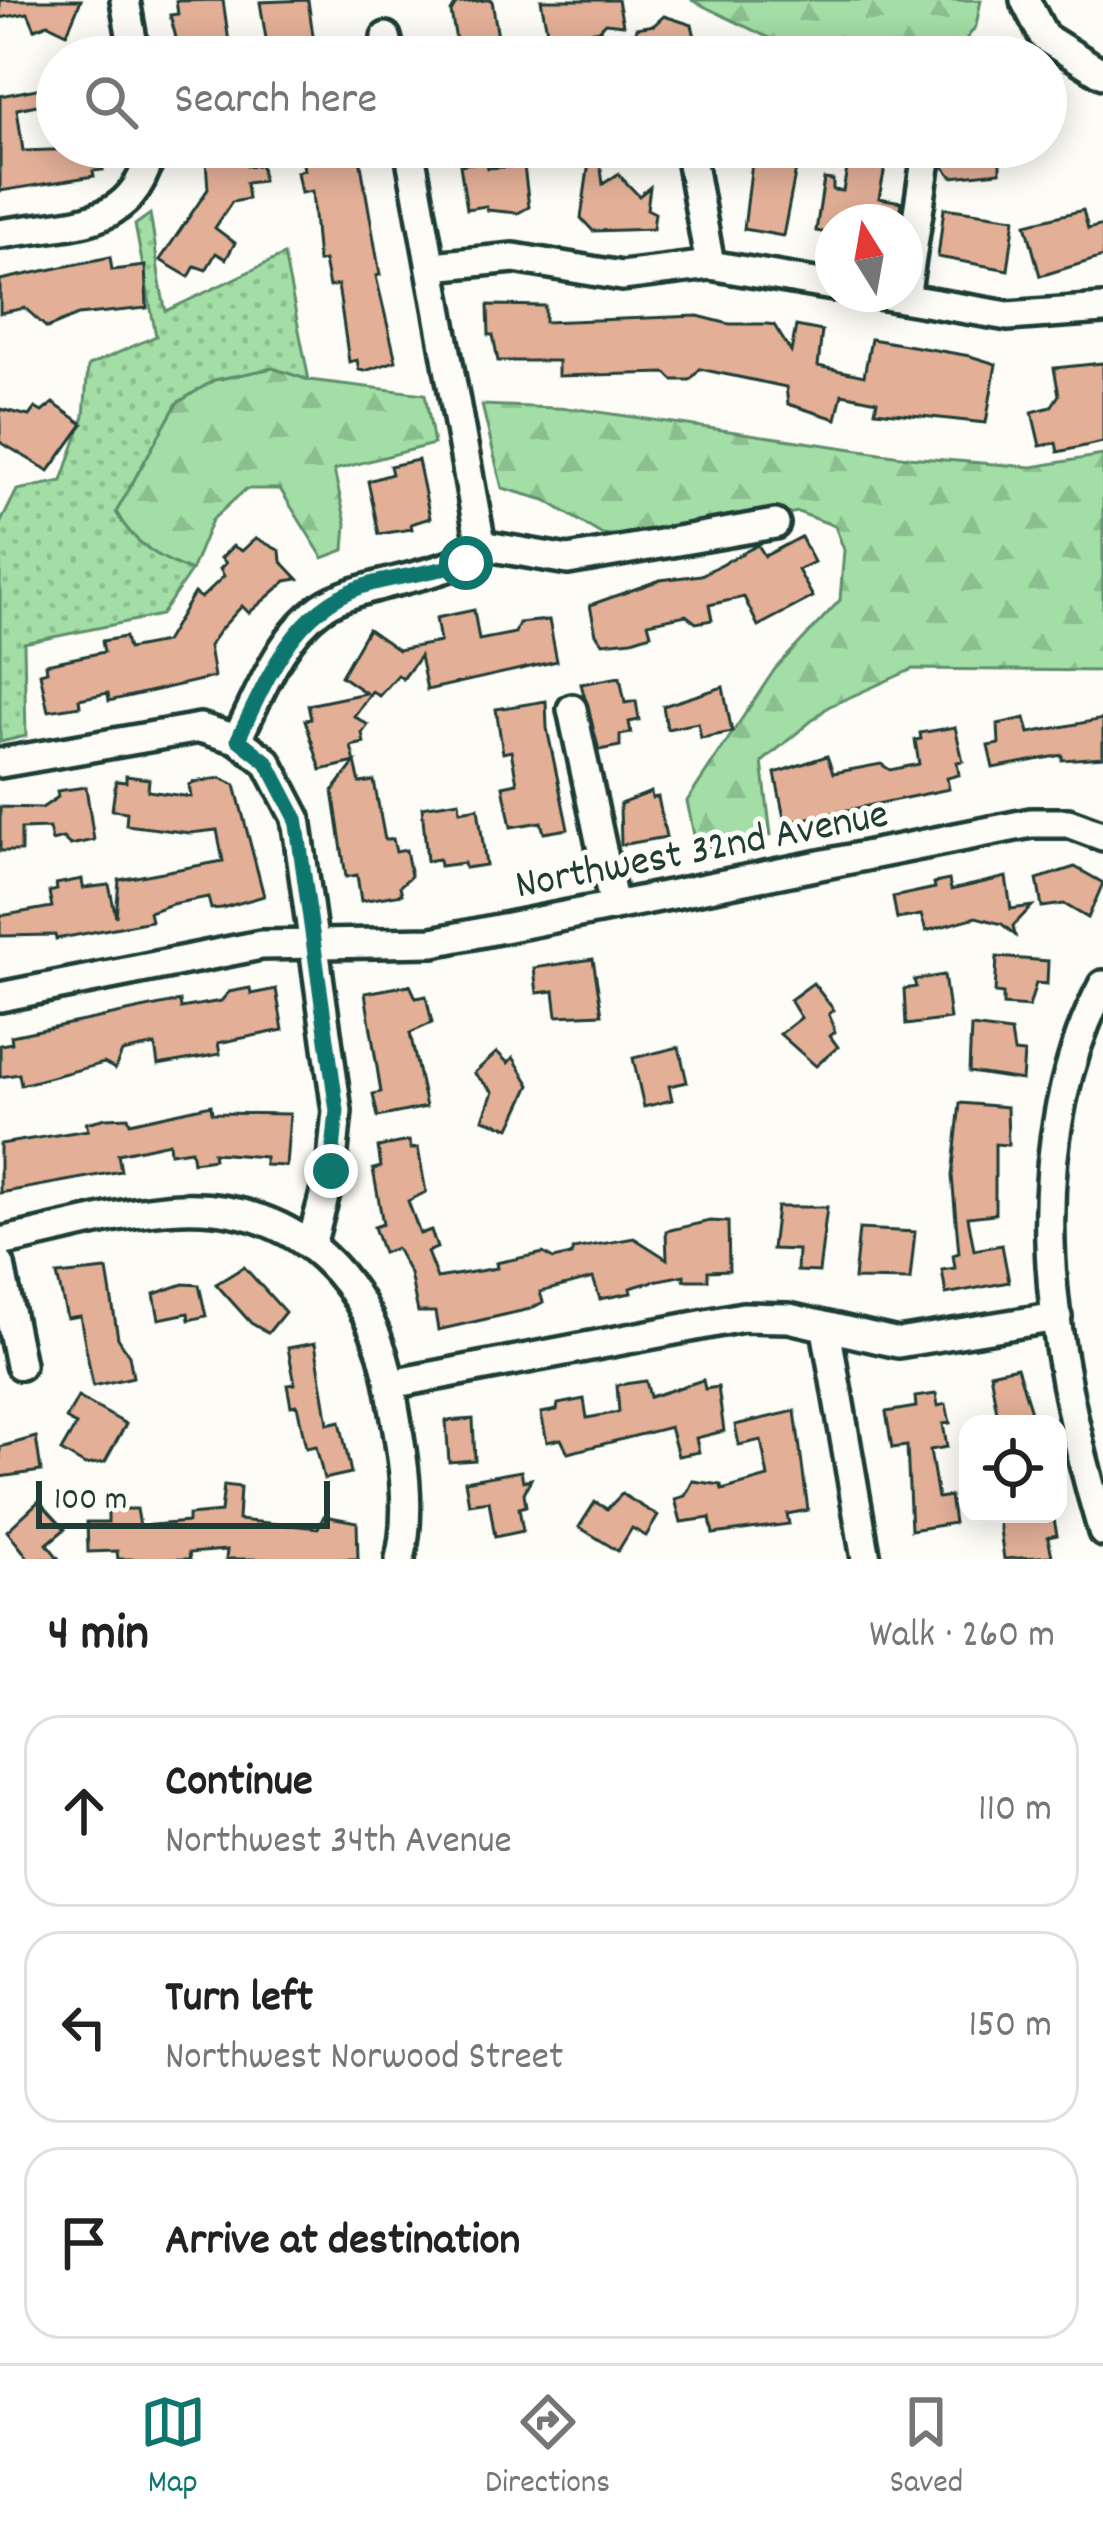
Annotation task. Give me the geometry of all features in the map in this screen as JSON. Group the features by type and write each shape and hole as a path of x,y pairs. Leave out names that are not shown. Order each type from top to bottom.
{"street":[{"path":"124,0 131,36"},
{"path":"1025,0 1043,36"},
{"path":"1067,51 1103,74"},
{"path":"0,234 107,214 129,202 144,184 147,168"},
{"path":"238,739 288,641 320,608 370,584 466,563 481,545 413,168"},
{"path":"693,168 710,266"},
{"path":"915,204 924,168"},
{"path":"433,266 514,258 622,276 710,266 815,283"},
{"path":"923,301 1008,316 1057,316 1103,309"},
{"path":"481,545 568,560 775,524"},
{"path":"572,709 614,906"},
{"path":"0,763 200,728 238,739 267,762 296,818 337,1111 331,1171 310,1245"},
{"name":"Northwest 32nd Avenue","path":"0,997 261,945 433,942 1031,824 1068,823 1103,836"},
{"path":"1103,986 1068,1075 1047,1229 1057,1317 1103,1532"},
{"path":"0,1242 180,1208 235,1213 310,1245 351,1283 379,1333 402,1455 400,1559"},
{"path":"0,1265 20,1365"},
{"path":"391,1384 743,1317 789,1318 898,1342 1057,1317"},
{"path":"826,1329 866,1559"}],"green space":[{"path":"691,0 981,0 976,26 969,36 765,36"},
{"path":"150,214 166,311 284,255 309,380 273,368 214,380 177,403 116,512 148,549 191,571 161,615 24,643 26,736 0,742 0,524 17,490 62,481 84,416 88,366 156,336 135,225"},
{"path":"273,368 309,380 425,394 434,444 334,470 346,523 344,550 323,558 280,489 246,489 212,520 191,571 158,555 130,533 116,512 177,403 214,380"},
{"path":"482,405 578,409 908,457 1032,467 1103,455 1103,671 913,669 828,707 762,762 771,835 732,850 696,845 687,801 775,669 840,600 844,550 835,526 798,512 654,538 601,534 545,500 502,488"}],"building":[{"path":"0,0 81,0 67,33 48,24 35,29 28,13 0,18"},
{"path":"223,0 228,36 176,36 170,15 178,14 176,1"},
{"path":"308,0 313,36 266,36 260,2"},
{"path":"492,0 498,36 455,36 451,12 456,4"},
{"path":"541,0 618,0 623,25 606,23 599,30 574,36 548,36"},
{"path":"664,16 692,25 695,36 637,36 636,28 654,25"},
{"path":"36,89 36,105 17,109 23,151 36,151 36,168 103,170 93,171 94,176 0,191 0,96"},
{"path":"206,168 261,168 263,181 246,183 248,199 232,202 215,228 235,243 226,259 216,253 206,270 195,266 189,277 160,260 208,189"},
{"path":"362,168 380,275 376,276 396,361 365,371 359,370 357,360 349,362 338,285 329,287 324,261 318,262 312,191 301,193 297,172"},
{"path":"460,168 524,168 529,207 518,213 487,210 486,206 467,209"},
{"path":"588,168 601,168 603,184 618,174 639,196 650,187 647,209 655,213 653,229 593,231 581,218"},
{"path":"751,168 796,168 783,236 744,229"},
{"path":"847,168 885,168 879,198 901,204 820,204 824,179 833,180 833,190 843,191"},
{"path":"945,168 1000,168 1000,172 952,177"},
{"path":"944,208 1015,218 1008,270 938,257"},
{"path":"1083,210 1088,229 1103,225 1103,257 1040,276 1026,224"},
{"path":"110,257 112,270 145,266 147,308 78,315 47,328 25,308 0,313 0,280"},
{"path":"488,305 545,306 545,322 698,316 729,324 774,325 791,352 796,326 822,331 818,366 864,376 871,339 970,356 996,364 986,423 875,411 877,401 842,394 836,419 788,404 786,387 700,369 690,380 673,380 666,373 558,376 558,361 498,361 493,335 489,335"},
{"path":"1103,363 1103,442 1058,452 1056,443 1040,446 1032,412 1051,407 1059,395 1054,368"},
{"path":"53,403 83,424 49,471 0,442 0,409 29,416 35,408 42,412"},
{"path":"418,460 430,518 411,524 412,529 379,534 368,481 392,474 390,466"},
{"path":"801,537 814,562 798,570 813,597 758,626 744,597 709,605 712,620 696,623 686,615 648,623 651,634 632,640 603,643 596,634 590,605 660,580 701,575 758,545 765,556"},
{"path":"256,538 280,551 281,561 298,579 286,581 249,613 242,606 220,630 209,646 214,677 109,701 108,693 79,699 80,706 48,711 40,673 47,671 46,664 104,652 102,641 125,637 128,649 165,642 194,593 201,598 224,576 220,569 226,563 221,558 233,546 242,551"},
{"path":"474,610 479,640 515,633 519,623 549,620 557,661 427,690 420,656 403,679 398,675 379,696 372,691 354,716 368,725 362,733 364,743 351,746 355,762 321,770 305,720 311,719 308,705 366,693 341,676 368,629 398,650 440,642 436,618"},
{"path":"620,677 625,703 636,701 639,720 629,722 631,733 620,735 620,746 599,750 581,684"},
{"path":"723,687 732,732 701,738 698,723 667,729 663,706"},
{"path":"546,701 568,829 544,833 541,822 511,827 503,786 517,783 511,751 503,753 496,709"},
{"path":"1025,718 1029,733 1103,719 1103,757 1062,760 1062,755 993,768 988,746 999,744 998,724"},
{"path":"955,727 963,761 957,762 959,775 947,778 949,789 785,823 775,773 827,756 833,773 881,764 890,770 919,764 915,740 921,739 920,733"},
{"path":"355,762 360,783 374,781 385,840 393,839 396,852 406,850 411,876 400,886 402,894 361,901 357,875 346,877 333,791"},
{"path":"126,776 149,779 148,791 191,797 189,785 194,782 221,778 235,785 264,896 211,909 208,897 172,904 149,912 151,921 56,939 55,935 0,936 0,916 52,907 49,892 57,890 56,884 82,879 83,888 109,885 116,917 119,880 223,861 217,830 190,833 126,825 127,812 112,810 116,781 126,782"},
{"path":"86,787 94,840 70,845 63,838 52,841 49,828 21,829 21,851 0,851 0,807 42,808 58,797 57,791"},
{"path":"651,792 652,798 658,797 666,837 621,845 620,804"},
{"path":"459,801 460,811 478,808 486,865 465,868 464,863 440,866 439,859 427,861 422,807"},
{"path":"1075,867 1103,883 1088,918 1064,904 1042,907 1037,879"},
{"path":"1006,877 1011,909 1032,906 1013,926 1015,935 1002,924 976,917 926,931 921,915 897,919 893,897 949,880 951,890"},
{"path":"997,957 1048,961 1047,984 1036,983 1029,1007 1003,1005 1003,994 995,993"},
{"path":"593,959 602,1014 557,1016 554,991 537,993 534,968"},
{"path":"944,975 950,1019 906,1025 904,989 916,987 914,980"},
{"path":"813,983 834,1010 829,1014 835,1032 830,1036 838,1047 816,1066 780,1034 801,1018 790,1000"},
{"path":"410,985 416,998 426,996 432,1023 410,1033 426,1107 378,1117 373,1094 381,1092 365,993"},
{"path":"250,988 251,994 276,989 283,1030 218,1043 220,1054 158,1065 155,1045 122,1052 115,1069 104,1063 21,1085 19,1074 0,1077 0,1045 12,1043 11,1036 180,1001 181,1008 221,1001 229,992"},
{"path":"971,1027 1011,1032 1014,1052 1024,1053 1022,1080 969,1072"},
{"path":"679,1047 687,1082 669,1086 672,1100 644,1107 633,1058"},
{"path":"497,1052 508,1063 513,1057 530,1085 510,1128 483,1119 493,1092 474,1073"},
{"path":"960,1103 1007,1107 1008,1145 995,1144 995,1214 968,1217 974,1250 1002,1245 1009,1282 946,1294 942,1270 955,1268 953,1255 959,1253 952,1176"},
{"path":"211,1105 212,1113 290,1114 286,1166 265,1165 265,1157 213,1153 214,1159 193,1162 191,1150 170,1153 169,1143 118,1154 121,1171 0,1193 0,1144 88,1130 86,1123 106,1118 128,1117 130,1123"},
{"path":"409,1141 411,1149 418,1148 426,1192 408,1201 420,1234 431,1230 437,1248 427,1252 437,1278 497,1268 496,1263 543,1253 553,1259 571,1255 573,1249 634,1238 667,1259 666,1231 710,1221 728,1222 729,1270 708,1271 708,1280 684,1280 684,1275 654,1281 630,1288 631,1293 600,1299 593,1278 540,1292 543,1302 530,1309 438,1330 435,1312 418,1312 410,1274 396,1248 383,1253 374,1227 383,1224 373,1169 381,1167 378,1147"},
{"path":"777,1207 827,1207 819,1272 797,1271 798,1250 772,1249"},
{"path":"859,1229 915,1232 910,1280 854,1279"},
{"path":"244,1267 285,1312 268,1333 251,1323 216,1284"},
{"path":"107,1270 118,1338 129,1355 133,1377 93,1386 80,1316 67,1318 57,1275"},
{"path":"183,1284 199,1285 206,1316 189,1320 188,1313 159,1319 154,1294"},
{"path":"315,1343 328,1424 340,1421 351,1473 324,1479 316,1446 306,1448 297,1405 291,1406 287,1385 295,1384 288,1348"},
{"path":"1017,1367 1031,1412 997,1415 990,1373"},
{"path":"703,1380 705,1389 718,1387 724,1431 696,1438 699,1452 678,1456 670,1427 568,1453 561,1439 547,1442 541,1413 557,1410 558,1404 584,1399 587,1418 619,1412 617,1385 646,1381 650,1397"},
{"path":"936,1394 938,1406 946,1404 950,1423 943,1424 947,1447 930,1450 938,1498 950,1496 954,1523 911,1530 907,1446 892,1448 886,1412 916,1407 915,1397"},
{"path":"78,1397 126,1424 105,1462 85,1465 61,1451 76,1425 66,1419"},
{"path":"795,1411 808,1510 787,1514 789,1524 713,1534 710,1518 681,1522 675,1499 685,1496 693,1481 721,1485 722,1490 768,1477 761,1440 739,1445 735,1425"},
{"path":"473,1419 475,1460 449,1462 446,1421"},
{"path":"36,1437 41,1471 0,1477 0,1447"},
{"path":"521,1471 523,1481 531,1479 524,1493 526,1506 519,1508 523,1531 495,1537 489,1501 469,1504 465,1481"},
{"path":"224,1485 240,1487 238,1520 318,1528 324,1516 357,1522 358,1559 226,1559 227,1550 189,1553 190,1559 118,1559 117,1551 88,1552 87,1522 108,1522 108,1509 137,1509 140,1526 188,1522 188,1515 221,1512"},
{"path":"622,1494 658,1516 646,1536 632,1528 618,1551 579,1527 595,1502 607,1509"},
{"path":"39,1501 65,1529 47,1544 59,1559 29,1559 7,1531"},
{"path":"999,1523 1055,1523 1057,1535 1048,1537 1052,1556 1004,1559"}],"route":[{"path":"331,1171 337,1111 296,818 267,762 238,739 288,641 320,608 370,584 466,563"}]}
